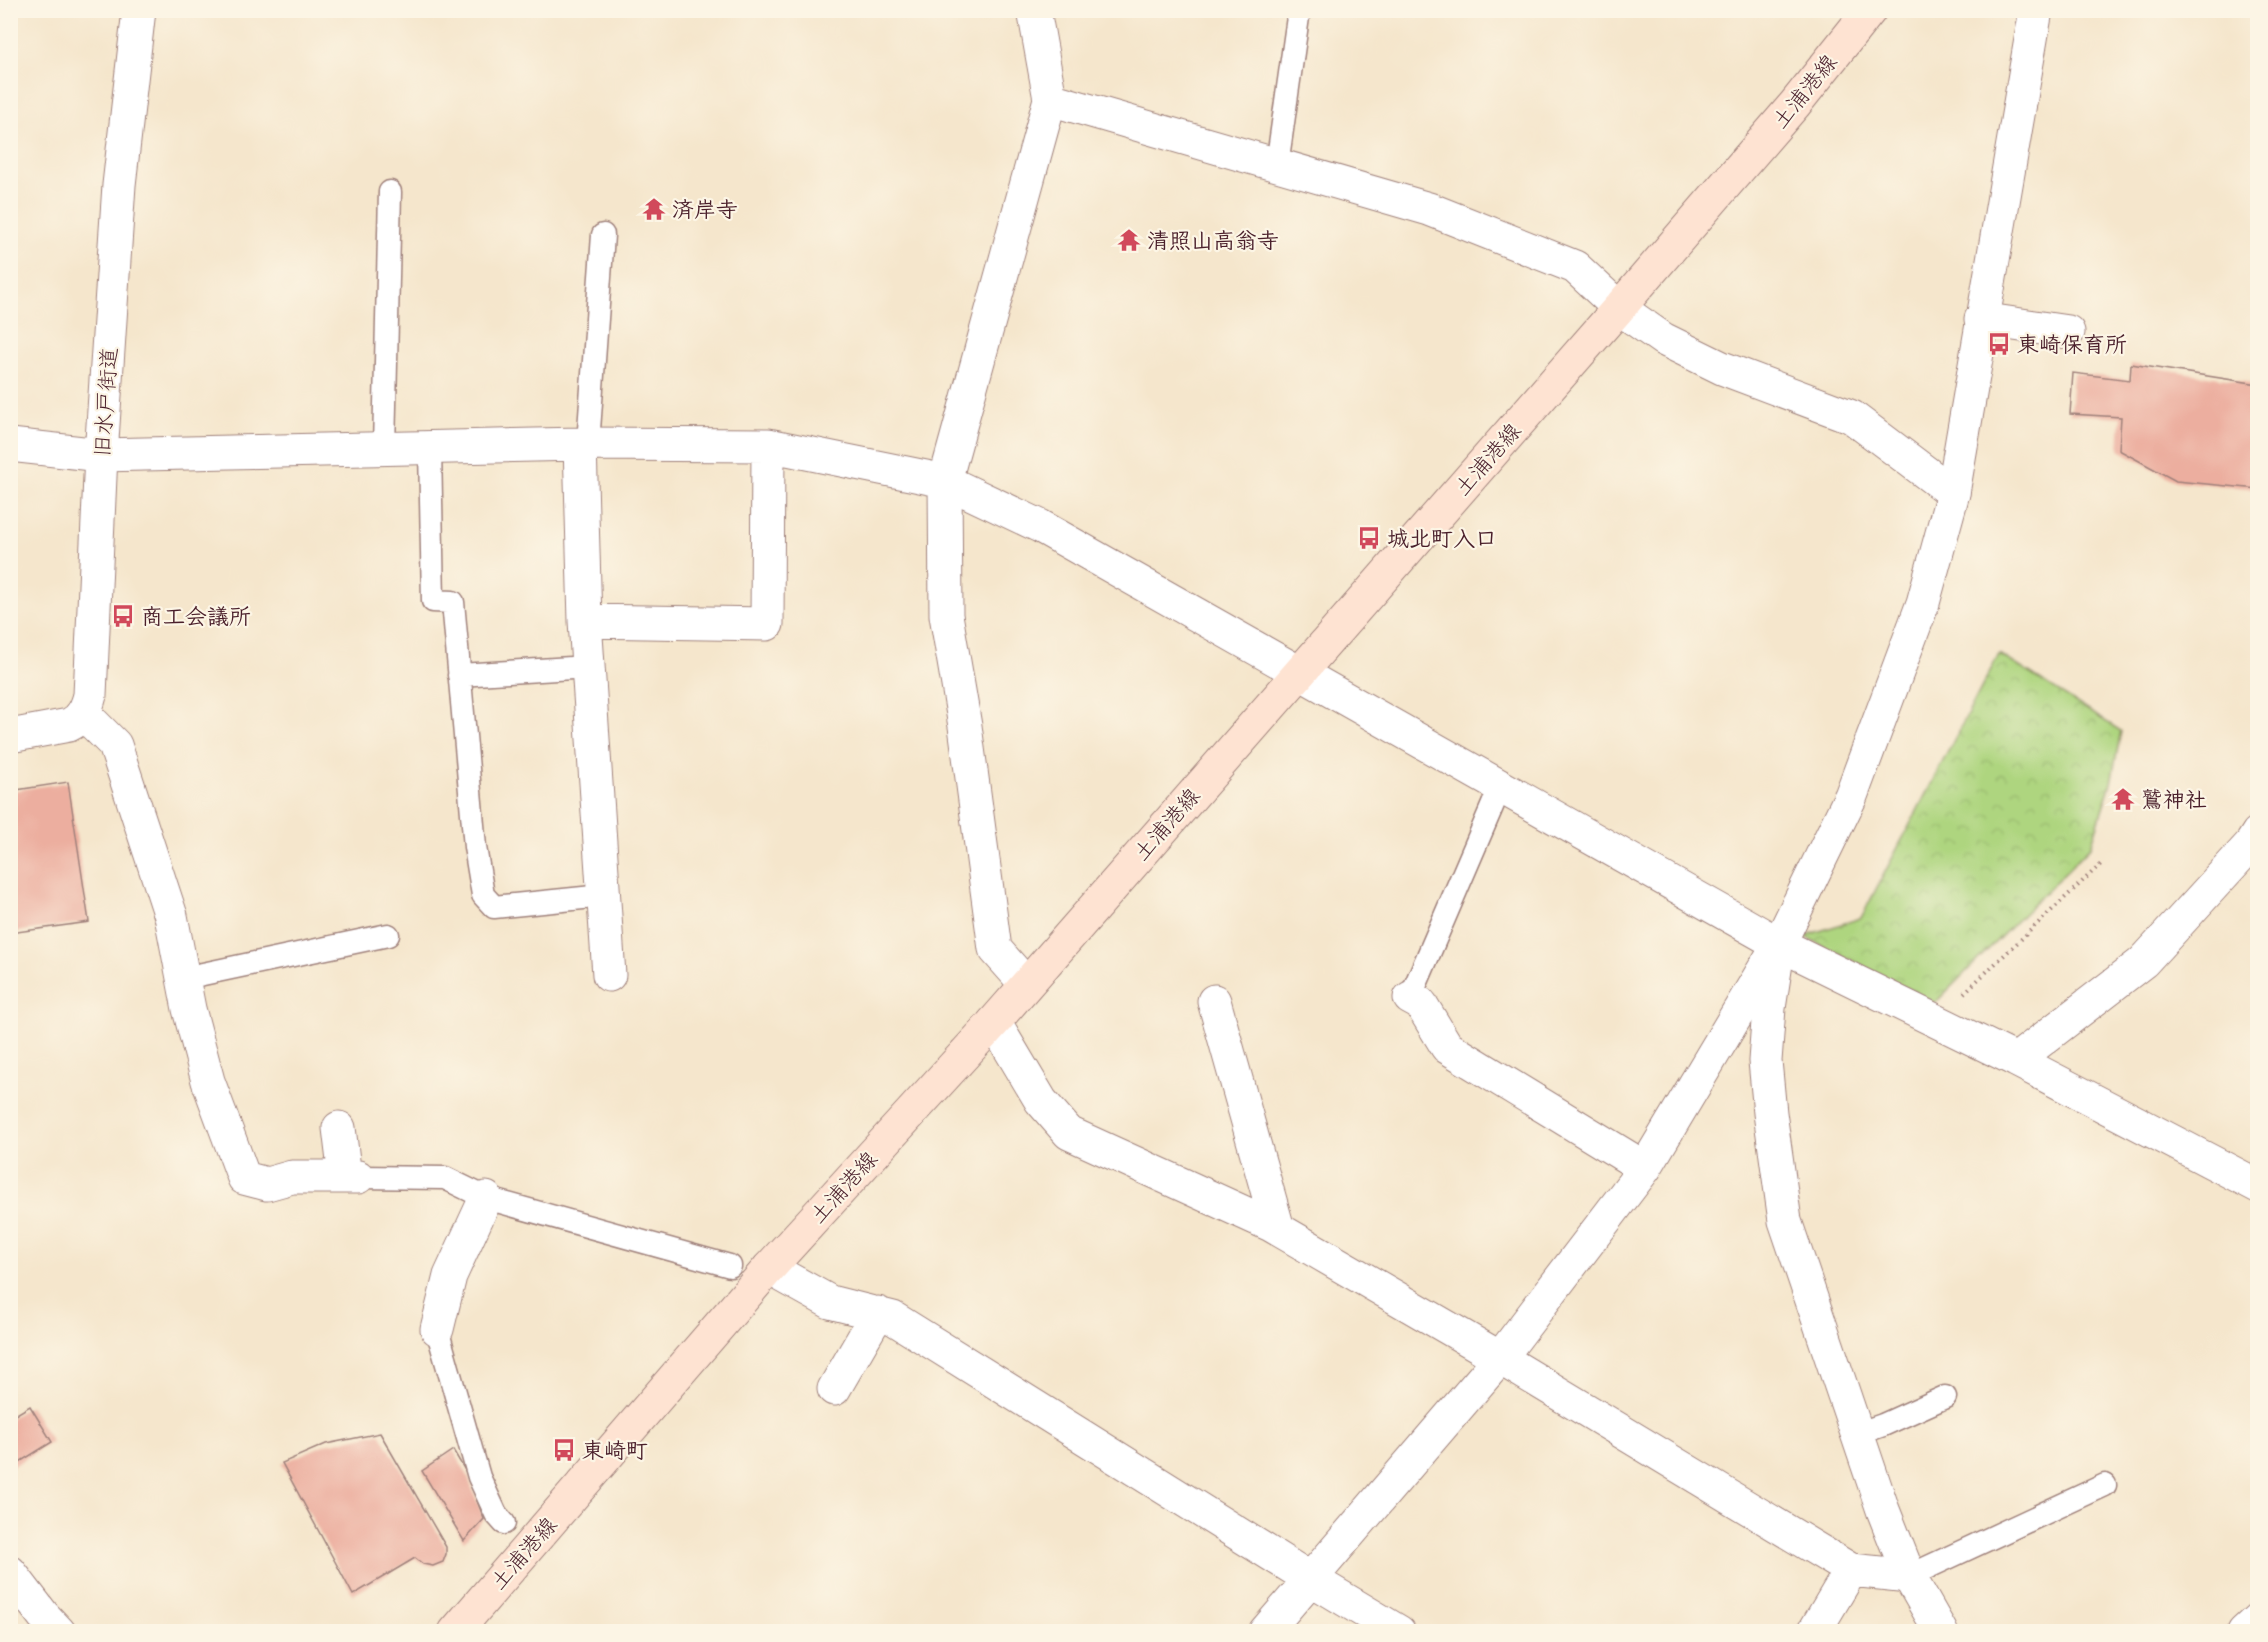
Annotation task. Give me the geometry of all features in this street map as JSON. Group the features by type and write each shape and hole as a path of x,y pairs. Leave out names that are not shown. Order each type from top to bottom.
{"main road":[{"name":"土浦港線","path":"455,1632 769,1268 994,1022 1619,308 1795,104 1870,10"}],"street":[{"name":"旧水戸街道","path":"83,713 90,695 101,455 119,185 139,10"},
{"path":"1026,984 995,949 965,726 946,615 945,481 1050,99 1034,10"},
{"path":"1265,1632 1500,1358 1645,1168 1779,944 1851,796 1923,603 1953,493 2036,10"},
{"path":"1050,99 1429,209 1541,252 1575,267 1619,308 1663,339 1722,368 1852,417 1953,493"},
{"path":"1982,319 2068,332"},
{"path":"10,445 101,455 584,444 768,445 945,481 1040,526 1779,944 2016,1060 2258,1186"},
{"path":"584,444 585,621 609,975"},
{"path":"585,621 767,624 768,445"},
{"path":"10,736 69,725 78,721 83,713 115,745 171,916 189,1009 208,1081 244,1178 267,1184 292,1177 352,1177 339,1128"},
{"path":"2016,1060 2143,962 2251,844 2258,833"},
{"path":"1779,944 1769,1008 1765,1061 1785,1221 1882,1510 1909,1576 1941,1632"},
{"path":"1410,998 1421,1004 1447,1047 1645,1168"},
{"path":"1214,1001 1278,1229"},
{"path":"994,1022 1041,1101 1069,1133 1278,1229 1500,1358 1851,1570 1909,1576"},
{"path":"436,1329 450,1276 486,1198"},
{"path":"769,1268 830,1302 893,1318 1399,1632"},
{"path":"834,1389 878,1313"},
{"path":"1814,1632 1851,1570"},
{"path":"10,1572 59,1632"},
{"path":"2244,1632 2258,1619"}],"lane":[{"path":"1277,165 1299,10"},
{"path":"384,448 390,192"},
{"path":"584,444 603,235"},
{"path":"430,448 433,601 453,602 475,847 483,895 494,908 603,896"},
{"path":"459,675 588,667"},
{"path":"1410,998 1500,788"},
{"path":"184,978 388,935"},
{"path":"352,1177 445,1178 486,1198 730,1266"},
{"path":"436,1329 479,1477 496,1514 504,1523"},
{"path":"1857,1434 1945,1397"},
{"path":"1909,1576 2105,1485"}],"path":[{"path":"1935,1020 2103,862"}],"green space":[{"path":"1999,654 2121,731 2111,783 2091,846 1935,1003 1804,936 1861,918"}],"building":[{"path":"2131,364 2258,384 2258,489 2176,481 2119,450 2121,417 2070,414 2073,373 2130,380"},
{"path":"68,782 89,922 10,933 10,791"},
{"path":"30,1406 52,1442 10,1468 10,1418"},
{"path":"380,1433 446,1547 446,1554 443,1562 433,1566 423,1564 415,1558 353,1595 282,1463 326,1444"},
{"path":"453,1450 466,1472 484,1519 464,1541 422,1471"}],"place":[{"name":"済岸寺","path":"654,209"},
{"name":"清照山高翁寺","path":"1129,240"},
{"name":"東崎保育所","path":"1999,344"},
{"name":"城北町入口","path":"1369,538"},
{"name":"商工会議所","path":"123,616"},
{"name":"鷲神社","path":"2123,799"},
{"name":"東崎町","path":"564,1450"}]}
